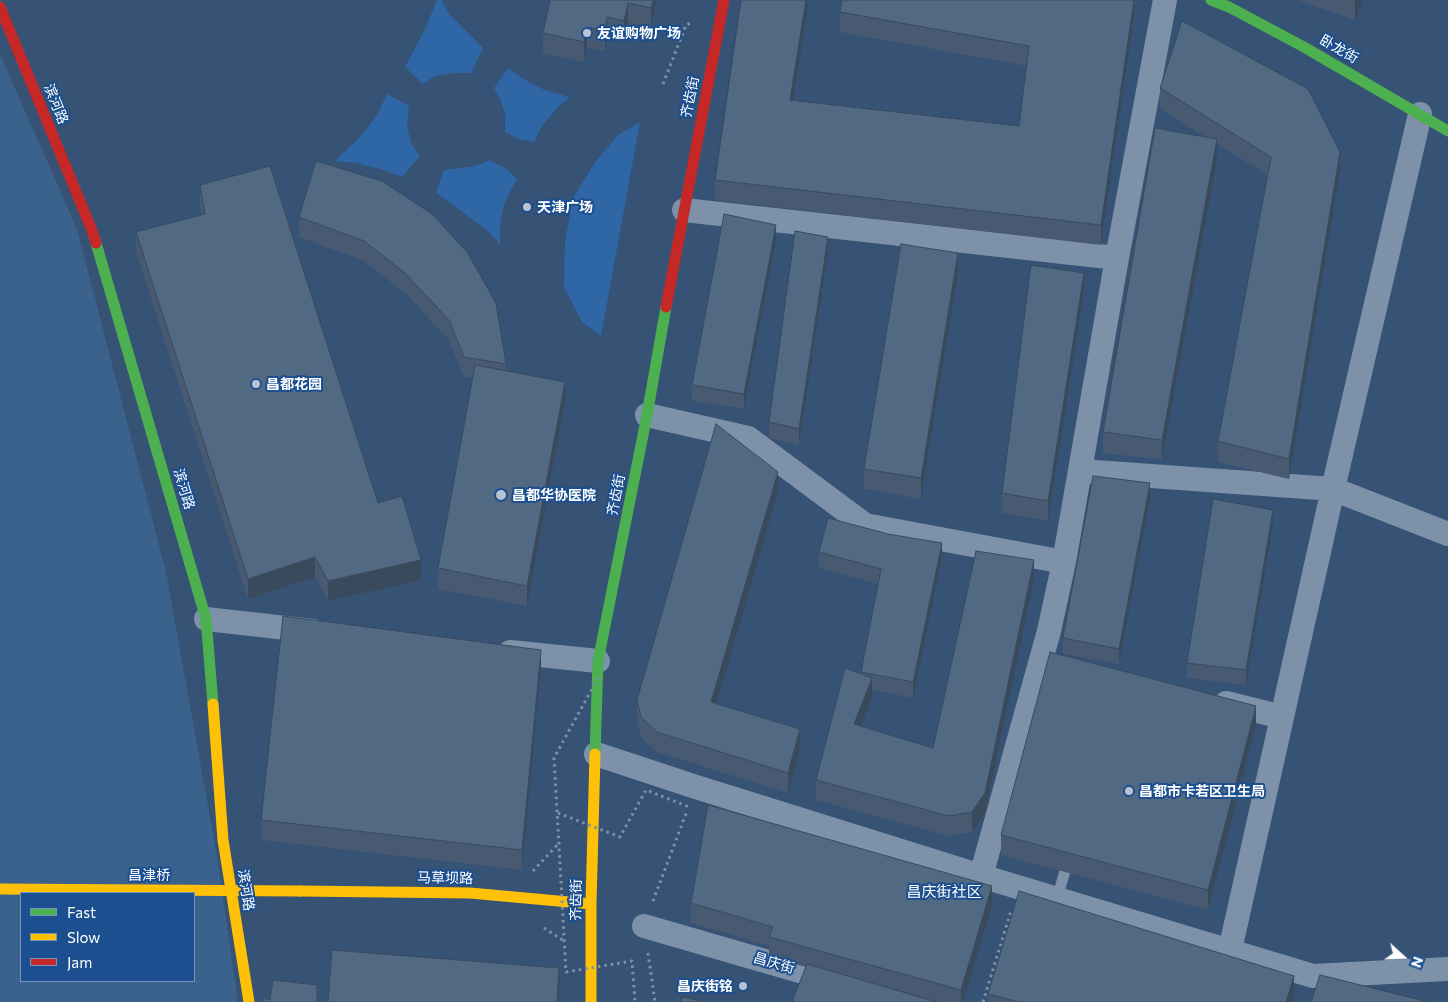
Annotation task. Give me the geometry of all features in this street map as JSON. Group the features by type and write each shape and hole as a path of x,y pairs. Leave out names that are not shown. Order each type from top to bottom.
{"main road":[{"name":"齐齿街","path":"591,1002 591,904 598,670 724,0"},
{"name":"卧龙街","path":"1210,0 1229,7 1304,46 1448,131"},
{"name":"滨河路","path":"0,7 90,228 206,619 223,840 249,1002"},
{"name":"昌津桥","path":"0,889 299,891"},
{"name":"马草坝路","path":"299,891 470,894 591,904"}],"street":[{"path":"981,876 1051,661 1049,630 1081,471 1117,258 1165,0"},
{"path":"1230,950 1333,490 1420,114"},
{"path":"684,210 1117,258"},
{"path":"647,416 748,438 865,524 1064,562"},
{"path":"1081,471 1333,490 1448,534"},
{"path":"206,619 334,633"},
{"path":"490,650 598,670"},
{"path":"1205,698 1282,717"},
{"path":"596,754 693,797 1018,886 1314,976 1448,969"},
{"name":"昌庆街","path":"644,926 859,988"}],"lane":[{"path":"1057,898 1073,843"}],"path":[{"path":"598,670 554,758 566,972 632,961 635,1002"},
{"path":"558,813 620,837 646,790 693,797 644,926 655,1002"},
{"path":"984,1002 1018,886"}],"shaded area":[{"path":"437,0 441,0 450,15 483,48 471,73 435,76 423,84 405,67 425,29"},
{"path":"0,54 77,229 166,572 217,856 238,1002 0,1002"},
{"path":"508,68 530,83 547,91 570,97 558,107 542,126 534,142 521,140 505,132 505,114 494,88"},
{"path":"387,94 409,106 407,125 411,143 420,156 402,177 356,163 335,161 361,136 377,115"},
{"path":"640,122 601,336 582,322 564,287 565,241 573,198 596,161 618,135"},
{"path":"490,160 508,170 517,179 504,204 500,225 500,244 487,230 436,193 444,170 476,166"}],"building":[{"path":"550,0 653,0 651,8 628,3 624,21 607,17 605,31 587,27 584,42 543,33"},
{"path":"741,0 806,0 790,100 1019,126 1029,46 840,12 842,0 1134,0 1101,225 715,180"},
{"path":"1182,21 1308,89 1340,152 1289,459 1218,441 1271,157 1160,88"},
{"path":"1155,128 1217,139 1162,440 1103,432"},
{"path":"316,161 382,181 432,214 467,252 496,303 506,364 464,357 449,320 405,273 364,241 299,217"},
{"name":"昌都花园","path":"270,166 378,503 402,496 421,560 328,581 315,557 248,579 136,232 205,214 200,185"},
{"path":"724,214 776,225 744,394 692,385"},
{"path":"795,231 828,237 799,429 769,422"},
{"path":"901,244 958,253 921,478 864,469"},
{"path":"1031,265 1084,273 1048,501 1002,493"},
{"name":"昌都华协医院","path":"475,365 565,382 527,586 438,568"},
{"path":"716,424 778,472 711,702 800,729 788,773 657,732 641,717 637,700"},
{"path":"1093,476 1150,483 1119,649 1063,638"},
{"path":"1213,499 1273,510 1246,670 1187,663"},
{"path":"828,518 888,534 942,543 913,682 861,672 881,569 819,552"},
{"path":"976,551 1034,560 985,793 972,812 949,816 816,780 845,668 872,678 854,724 933,748"},
{"path":"283,616 541,650 522,850 261,820"},
{"name":"昌都市卡若区卫生局","path":"1050,652 1256,706 1208,890 1001,835"},
{"path":"708,805 992,886 961,990 769,937 773,927 691,903"},
{"path":"1019,891 1294,976 1286,1002 1019,1002 988,994"},
{"path":"332,950 559,968 557,1002 328,1002"},
{"path":"807,964 937,1002 792,1002"},
{"path":"1320,975 1429,1002 1311,1002"},
{"path":"273,980 317,985 317,1002 263,1002 263,998 270,1000"},
{"path":"682,997 705,1002 681,1002"}],"traffic: fast":[{"path":"1211,0 1229,7 1304,47 1448,131"},
{"path":"96,243 206,619 213,704"},
{"path":"595,754 598,661 647,415 666,307"}],"traffic: slow":[{"path":"213,704 223,840 249,1002"},
{"path":"591,1002 591,904 595,754"},
{"path":"0,889 299,891"},
{"path":"299,891 470,893 591,904"}],"traffic: jam":[{"path":"666,307 724,0"},
{"path":"0,7 96,243"}],"place":[{"name":"友谊购物广场","path":"587,33"},
{"name":"天津广场","path":"527,207"},
{"name":"昌都花园","path":"256,384"},
{"name":"昌都华协医院","path":"501,495"},
{"name":"昌都市卡若区卫生局","path":"1129,791"},
{"name":"昌庆街铭","path":"743,986"}],"district":[{"name":"昌庆街社区","path":"944,892"}]}
